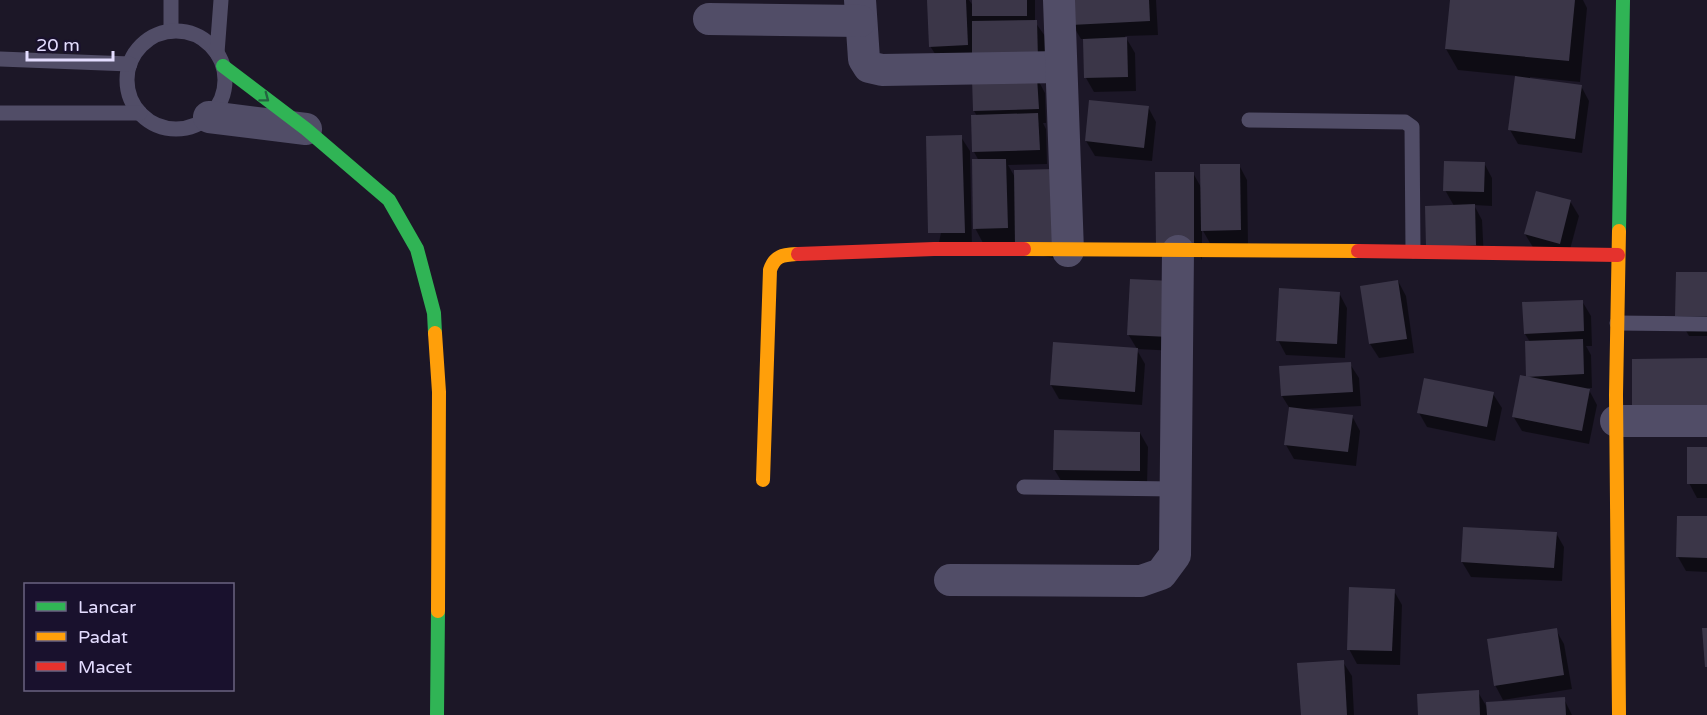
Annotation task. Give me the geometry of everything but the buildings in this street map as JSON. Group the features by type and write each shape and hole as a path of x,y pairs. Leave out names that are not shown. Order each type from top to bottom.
{"street":[{"path":"1059,0 1068,251"},
{"path":"1619,715 1616,421 1623,0"},
{"path":"709,19 860,11 864,59 869,67 882,70 1060,67"},
{"path":"220,59 389,200 417,249 435,313 439,392 437,715"},
{"path":"208,117 306,129"},
{"path":"763,480 770,270 773,261 780,255 934,249 1413,251 1618,255"},
{"path":"950,580 1141,581 1161,574 1175,555 1178,251"},
{"path":"1616,421 1707,421"}],"lane":[{"path":"171,0 171,31"},
{"path":"220,59 197,35 171,31 146,42 130,64 129,91 140,113 150,121 174,129 186,128 208,117 223,93 220,59 221,0"},
{"path":"0,59 130,64"},
{"path":"0,113 140,113"},
{"path":"1249,120 1405,123 1412,127 1413,251"},
{"path":"1617,323 1707,324"},
{"path":"1024,487 1174,489"}],"traffic: fast":[{"path":"1619,231 1623,0"},
{"path":"223,66 306,129 389,200 417,249 434,313 435,333"},
{"path":"437,715 438,611"}],"traffic: slow":[{"path":"1619,231 1616,395 1619,715"},
{"path":"1024,249 1358,251"},
{"path":"763,480 770,270 774,261 780,257 798,254"},
{"path":"435,333 439,392 438,611"}],"traffic: jam":[{"path":"798,254 934,249 1024,249"},
{"path":"1358,251 1618,255"}]}
